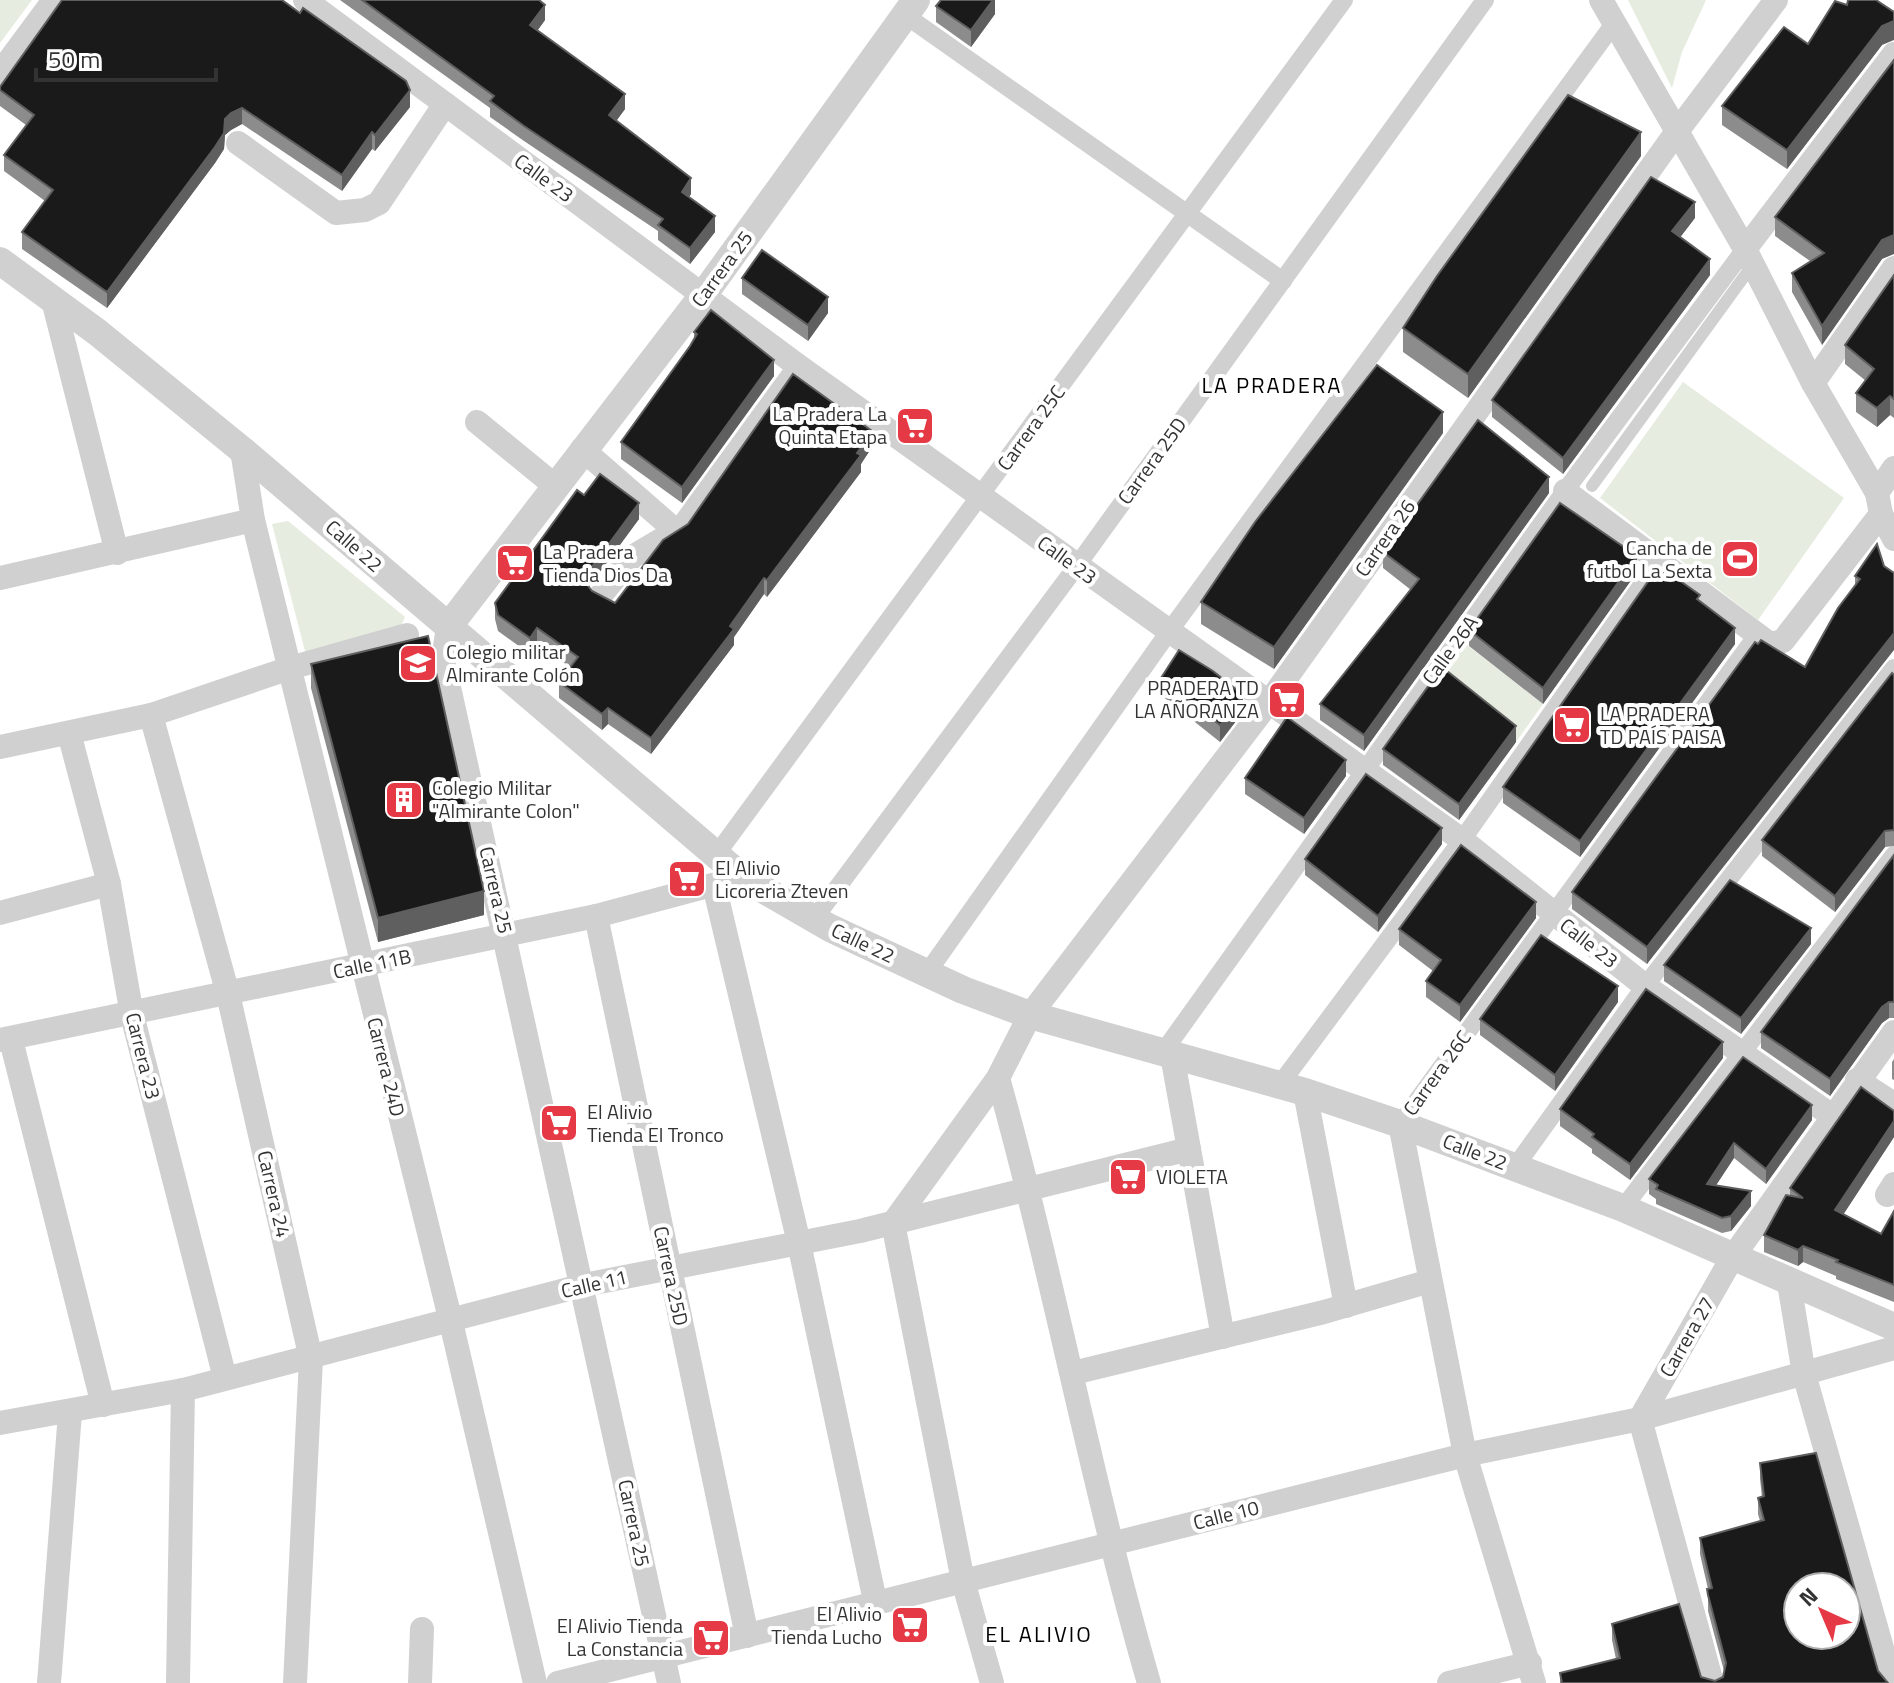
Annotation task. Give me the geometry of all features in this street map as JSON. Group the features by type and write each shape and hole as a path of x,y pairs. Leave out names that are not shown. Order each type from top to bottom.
{"street":[{"path":"0,73 54,0"},
{"name":"Calle 23","path":"305,0 980,498 1462,840 1645,986 1743,1051 1831,1115"},
{"name":"Carrera 25C","path":"716,855 1344,0"},
{"name":"Carrera 25D","path":"814,919 1076,567 1485,0"},
{"path":"1601,0 1613,25 1678,130 1748,258 1879,504 1894,539"},
{"name":"Carrera 26","path":"893,1223 998,1078 1030,1015 1479,421 1678,130 1776,0"},
{"path":"910,7 1187,215 1283,281"},
{"name":"Carrera 25","path":"669,1683 584,1285 443,660 448,627 554,485 704,294 910,7"},
{"path":"927,973 1168,633 1613,25"},
{"path":"1748,258 1894,54"},
{"path":"238,143 336,213 365,210 379,203 445,104"},
{"name":"Calle 26A","path":"1167,1055 1560,486 1748,258"},
{"name":"Calle 22","path":"0,261 242,450 742,877 814,919 927,973 1030,1015 1400,1124 1515,1167 1623,1208 1894,1327"},
{"path":"1813,383 1894,268"},
{"path":"53,300 117,553"},
{"path":"601,595 632,557 676,531 797,365"},
{"path":"477,422 554,485"},
{"path":"582,449 676,531"},
{"name":"Carrera 24D","path":"242,450 253,520 451,1322 535,1683"},
{"path":"1560,486 1770,644 1783,641 1879,504 1894,468"},
{"path":"0,578 253,520"},
{"path":"1346,1306 1291,1090 1659,561"},
{"path":"0,747 151,715 290,668 407,635"},
{"name":"Carrera 26C","path":"1532,1673 1465,1455 1400,1124 1757,635"},
{"path":"1515,1167 1645,986 1894,668"},
{"name":"Carrera 24","path":"151,715 228,994 311,1359 295,1683"},
{"name":"Carrera 23","path":"69,733 109,884 132,1015 225,1378"},
{"path":"1623,1208 1894,855"},
{"name":"Calle 11B","path":"6,1040 596,916 742,877"},
{"path":"0,913 109,884"},
{"path":"714,885 799,1243 875,1601"},
{"name":"Carrera 25D","path":"596,916 747,1636"},
{"name":"Carrera 27","path":"1640,1419 1732,1258 1831,1115 1894,1032"},
{"path":"6,1040 103,1405"},
{"path":"1167,1055 1189,1149 1223,1337"},
{"path":"998,1078 1073,1373 1109,1544 1149,1683"},
{"path":"1857,1080 1894,1104"},
{"name":"Calle 11","path":"0,1423 70,1413 183,1390 311,1359 584,1285 893,1223 1189,1149"},
{"path":"893,1223 963,1581 992,1683"},
{"path":"1073,1373 1346,1306 1430,1281"},
{"path":"1789,1283 1804,1374 1892,1683"},
{"name":"Calle 10","path":"558,1683 1465,1455 1640,1419 1894,1348"},
{"path":"178,1683 183,1390"},
{"path":"49,1683 70,1413"},
{"path":"1640,1419 1712,1683"},
{"path":"420,1683 422,1629"},
{"path":"1449,1683 1532,1673"}],"lane":[{"path":"1592,486 1748,258"}],"shaded area":[{"path":"0,0 32,0 0,43"},
{"path":"1628,0 1706,0 1682,52 1672,88"},
{"name":"Cancha de futbol La Sexta","path":"1683,382 1844,498 1758,620 1600,498"},
{"path":"288,521 405,617 398,632 306,655 272,524"},
{"path":"1463,642 1543,704 1516,742 1434,676"}],"building":[{"path":"62,0 282,0 300,13 303,8 406,81 410,90 375,135 372,132 342,175 242,108 231,113 225,119 224,133 215,147 107,292 22,232 53,190 4,155 34,115 0,87"},
{"path":"362,0 539,0 545,5 530,25 625,94 609,115 691,178 682,192 715,216 690,248 658,225 663,219 524,126 490,101 494,96"},
{"path":"941,0 993,0 971,30 936,6"},
{"path":"1848,0 1876,0 1894,12 1894,21 1882,26 1787,150 1722,106 1784,27 1808,44 1835,1 1847,5"},
{"path":"1894,60 1894,235 1882,240 1822,326 1792,273 1824,253 1775,217"},
{"path":"1568,95 1641,132 1468,374 1403,328"},
{"path":"1651,177 1695,202 1672,231 1710,259 1563,458 1492,400"},
{"path":"762,250 828,297 808,325 742,278"},
{"path":"1894,275 1894,399 1890,396 1877,408 1856,393 1874,369 1845,345"},
{"path":"711,310 774,360 682,487 621,442 690,346 697,334 694,332"},
{"path":"1377,365 1443,412 1274,647 1201,602 1255,522"},
{"path":"793,374 872,431 857,453 861,455 767,580 764,578 730,626 734,629 651,738 608,708 602,714 559,682 578,657 537,628 530,638 498,615 495,603 577,490 584,495 600,474 639,503 583,579 592,591 615,603 663,540 688,524"},
{"path":"1478,420 1549,477 1364,735 1320,704 1419,579 1383,552"},
{"path":"1560,503 1637,556 1543,688 1469,630"},
{"path":"1877,544 1884,566 1894,573 1894,633 1647,947 1572,892 1755,642 1758,644 1761,640 1805,667 1838,608 1860,579 1855,576"},
{"path":"1659,566 1700,595 1697,599 1735,628 1580,841 1503,787"},
{"name":"Colegio Militar \"Almirante Colon\"","path":"428,636 484,891 378,918 311,664"},
{"path":"1179,650 1243,695 1220,725 1161,678"},
{"path":"1442,667 1516,726 1459,804 1383,749"},
{"path":"1892,673 1894,830 1885,831 1835,896 1762,840"},
{"path":"1287,717 1346,760 1304,818 1245,778"},
{"path":"1366,774 1442,828 1378,916 1305,859"},
{"path":"1461,845 1536,902 1460,1005 1426,981 1441,960 1399,929"},
{"path":"1894,855 1894,1002 1882,1007 1830,1079 1761,1032"},
{"path":"1730,880 1811,928 1741,1018 1664,965"},
{"path":"1541,935 1618,986 1555,1075 1480,1019"},
{"path":"1646,989 1723,1042 1630,1164 1560,1109"},
{"path":"1743,1057 1812,1105 1766,1169 1734,1143 1707,1184 1751,1191 1731,1216 1722,1218 1656,1189 1658,1185 1649,1179"},
{"path":"1861,1087 1894,1111 1894,1121 1835,1210 1881,1234 1894,1211 1894,1285 1803,1246 1798,1250 1764,1235 1786,1195 1803,1198 1790,1188"},
{"path":"1816,1453 1850,1571 1782,1571 1782,1651 1862,1651 1862,1615 1878,1671 1888,1683 1562,1683 1560,1673 1620,1658 1612,1624 1679,1604 1701,1677 1715,1681 1723,1677 1726,1663 1708,1595 1707,1589 1712,1588 1700,1538 1764,1520 1758,1498 1764,1496 1760,1463"}],"place":[{"name":"La Pradera La Quinta Etapa","path":"915,426"},
{"name":"Cancha de futbol La Sexta","path":"1740,559"},
{"name":"La Pradera Tienda Dios Da","path":"515,563"},
{"name":"Colegio militar Almirante Colón","path":"418,663"},
{"name":"PRADERA TD LA AÑORANZA","path":"1287,700"},
{"name":"LA PRADERA TD PAÍS PAISA","path":"1572,725"},
{"name":"Colegio Militar \"Almirante Colon\"","path":"404,800"},
{"name":"El Alivio Licoreria Zteven","path":"687,879"},
{"name":"El Alivio Tienda El Tronco","path":"559,1123"},
{"name":"VIOLETA","path":"1128,1177"},
{"name":"El Alivio Tienda Lucho","path":"910,1625"},
{"name":"El Alivio Tienda La Constancia","path":"711,1638"}],"district":[{"name":"LA PRADERA","path":"1272,385"},
{"name":"EL ALIVIO","path":"1039,1634"}]}
